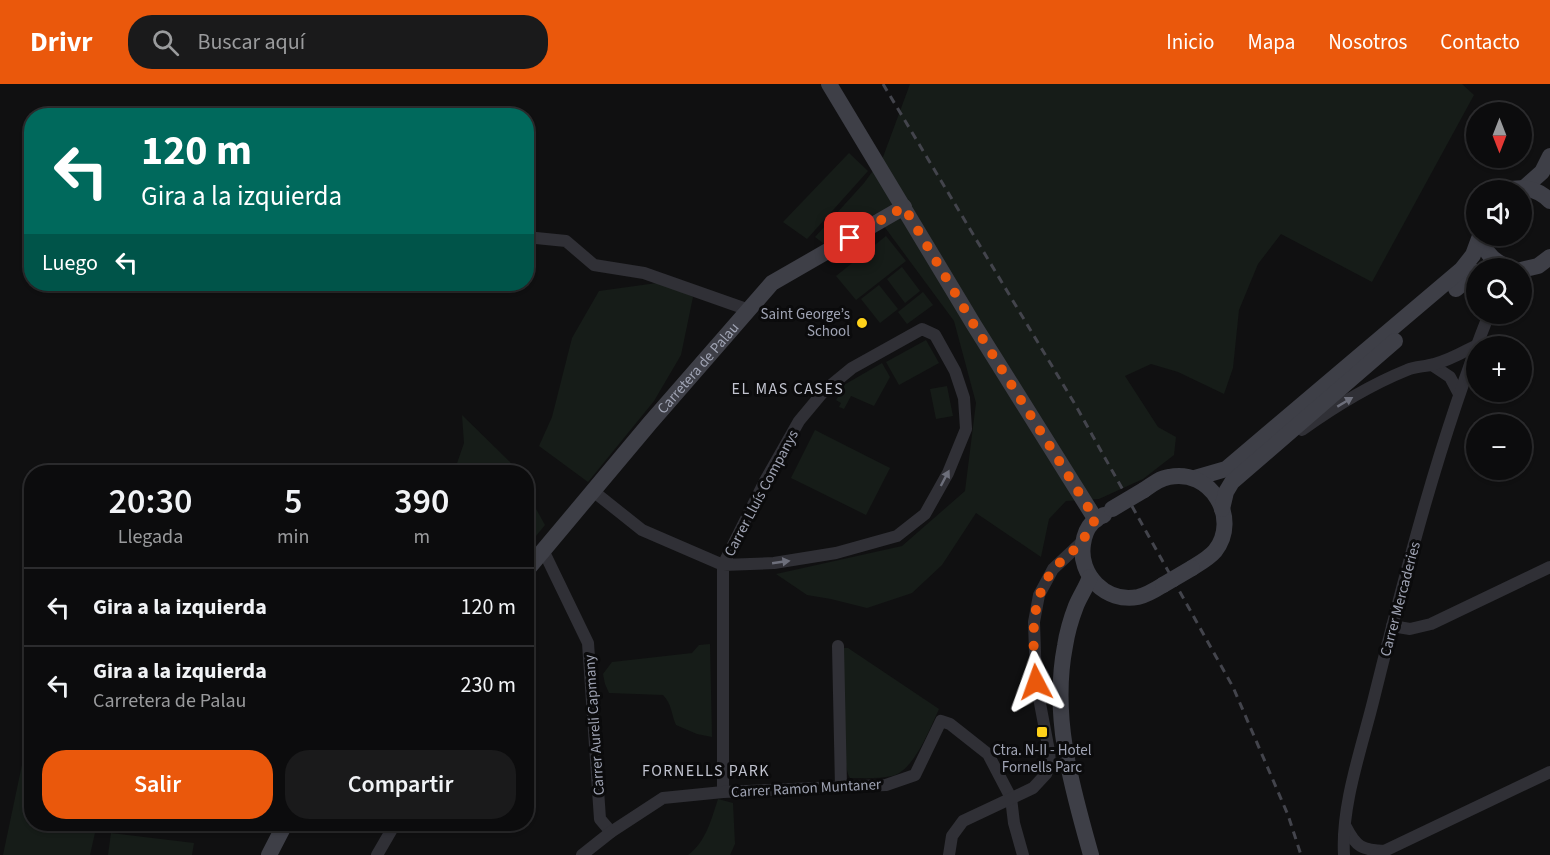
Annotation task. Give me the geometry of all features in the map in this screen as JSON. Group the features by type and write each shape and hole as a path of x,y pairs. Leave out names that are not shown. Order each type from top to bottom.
{"main road":[{"path":"829,84 974,325 1096,520"},
{"path":"1530,180 1542,172 1550,156"},
{"path":"1532,191 1539,192 1550,201"},
{"name":"Carretera de Palau","path":"534,563 772,283 904,207"},
{"path":"1195,478 1226,469 1462,269 1473,255 1476,246"},
{"path":"1484,246 1488,254 1494,258"},
{"path":"1222,509 1226,492 1232,482 1260,455 1466,280"},
{"path":"1181,475 1195,478 1205,483 1215,493 1222,509 1224,526 1220,542 1214,552 1163,585 1137,597 1123,597 1107,592 1090,577 1083,562 1083,541 1088,528 1096,520 1167,477 1181,475"},
{"path":"1090,577 1076,606 1065,646 1061,681 1062,731 1067,763 1091,855"},
{"path":"1070,628 1090,601 1107,592"},
{"path":"269,855 281,831"}],"street":[{"path":"534,238 566,241 594,265 644,273 749,310"},
{"name":"Carrer Lluís Companys","path":"723,565 774,563 836,554 897,536 925,514 948,473 966,429 964,398 955,371 935,335 922,329 852,368 824,391 799,421 765,481 723,565 723,792"},
{"path":"1260,455 1272,452 1310,425 1376,385 1411,368 1432,365 1466,351"},
{"path":"1432,365 1450,377 1459,394"},
{"name":"Carrer Mercaderies","path":"1344,855 1345,825 1354,778 1392,626 1434,475 1466,375"},
{"path":"593,491 642,530 723,565"},
{"path":"950,855 952,836 963,821 1033,788 1043,779 1050,764 1036,682 1034,622 1039,595 1053,570 1083,541"},
{"name":"Carrer Aureli Capmany","path":"544,552 588,643 600,819 611,832"},
{"path":"1392,626 1410,629 1431,624 1550,567"},
{"path":"838,646 841,787"},
{"name":"Carrer Ramon Muntaner","path":"582,855 611,832 663,798 723,792 886,785 915,774 941,721 950,724 988,754 1011,798"},
{"path":"1345,825 1357,845 1380,853 1550,772"},
{"path":"1011,798 1014,823 1023,855"},
{"path":"377,855 391,831"}],"shaded area":[{"path":"910,84 1462,84 1474,95 1470,102 1466,102 1466,110 1372,282 1281,234 1258,264 1239,310 1233,368 1224,394 1178,372 1151,364 1125,376 1158,427 1176,437 1174,455 1143,479 1099,499 1066,501 1049,519 1041,557 976,513 942,565 912,593 867,608 807,595 776,574 902,546 965,491 976,403 954,321 875,214 827,246 815,237 864,183 883,157"},
{"path":"849,153 868,171 807,239 783,222"},
{"path":"886,236 906,261 856,300 836,276"},
{"path":"902,267 920,291 905,303 887,279"},
{"path":"664,282 693,297 681,355 654,401 588,482 539,446 552,417 572,338 599,291"},
{"path":"879,285 898,309 880,323 861,299"},
{"path":"923,292 933,305 907,324 898,312"},
{"path":"926,340 939,363 899,385 886,362"},
{"path":"882,363 890,377 874,406 851,396 844,409 839,407 841,403 833,394 837,389"},
{"path":"947,386 953,416 936,419 930,389"},
{"path":"462,415 512,465 456,465 464,443"},
{"path":"815,430 890,468 866,515 791,478"},
{"path":"534,505 545,525 534,538"},
{"path":"710,644 712,737 697,734 676,725 670,706 663,695 609,693 605,684 603,674 612,662 692,653 699,645"},
{"path":"844,648 848,648 939,709 914,758 900,772 892,776 850,778 844,737"},
{"path":"24,755 24,831 95,831 90,855 3,855"},
{"path":"718,799 733,803 735,844 730,855 688,855 704,837"},
{"path":"111,833 194,843 192,855 108,855"}],"railway":[{"path":"883,84 1076,406 1233,687 1288,815 1301,855"}],"place":[{"name":"Saint George’s School","path":"862,323"},
{"name":"Ctra. N-II - Hotel Fornells Parc","path":"1042,732"}],"district":[{"name":"EL MAS CASES","path":"788,388"},
{"name":"FORNELLS PARK","path":"706,770"}],"route":[{"path":"850,238 904,207 974,325 1096,520 1088,528 1083,541 1053,570 1039,595 1034,622 1036,682"}]}
